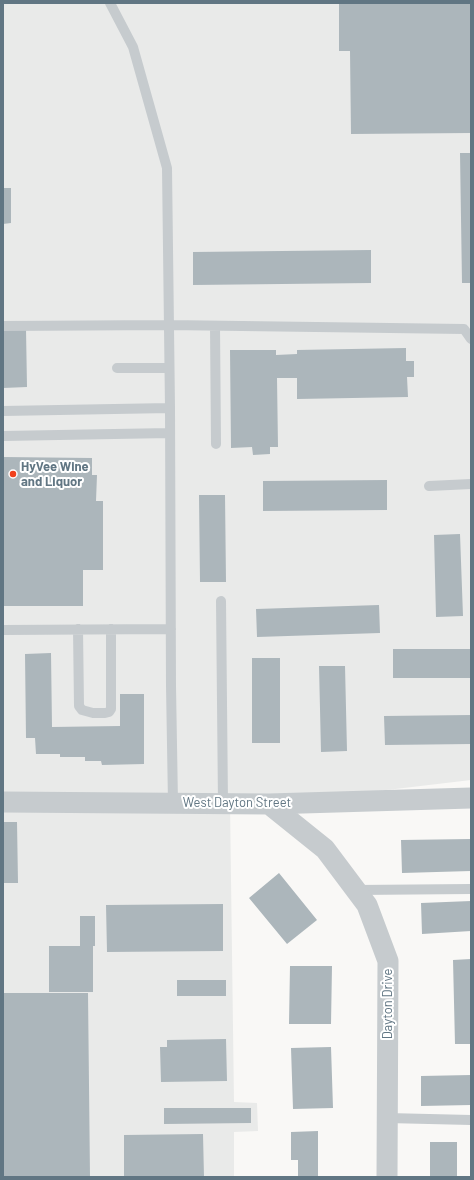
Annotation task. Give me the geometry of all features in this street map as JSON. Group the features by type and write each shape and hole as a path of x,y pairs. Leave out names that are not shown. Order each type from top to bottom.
{"street":[{"name":"West Dayton Street","path":"3,802 269,804 471,798"},
{"name":"Dayton Drive","path":"269,804 325,849 368,905 388,961 388,1177"}],"lane":[{"path":"110,3 133,47 167,168 173,803"},
{"path":"3,326 168,325 464,329 471,339"},
{"path":"215,326 216,444"},
{"path":"117,368 169,368"},
{"path":"3,411 170,408"},
{"path":"3,436 170,433"},
{"path":"429,486 471,484"},
{"path":"221,601 223,804"},
{"path":"78,629 79,706 82,710 93,713 104,713 109,712 112,709 111,629"},
{"path":"3,630 172,629"},
{"path":"356,890 471,889"},
{"path":"387,1118 471,1120"}],"shaded area":[{"path":"3,3 471,3 471,780 269,804 230,804 234,1102 257,1103 258,1131 234,1132 234,1177 3,1177"}],"building":[{"path":"339,3 471,3 471,133 351,134 350,51 339,51"},
{"path":"460,153 471,153 471,283 462,283"},
{"path":"3,188 11,188 11,223 3,224"},
{"path":"371,250 371,283 193,285 193,252"},
{"path":"26,329 27,387 3,388 3,330"},
{"path":"406,348 406,361 414,361 414,377 407,377 408,397 297,399 297,378 277,378 278,447 270,447 270,454 253,455 252,447 231,448 230,350 276,350 276,355 297,354 297,350"},
{"path":"3,457 92,458 92,475 97,475 96,501 103,501 103,570 83,570 83,606 3,606"},
{"path":"387,480 387,510 263,511 263,481"},
{"path":"199,495 225,495 226,582 200,582"},
{"path":"460,534 463,616 436,617 434,535"},
{"path":"379,605 380,633 257,637 256,609"},
{"path":"393,649 471,649 471,678 393,678"},
{"path":"51,653 52,727 120,726 120,694 144,694 144,764 102,765 101,761 85,761 85,757 60,757 60,754 36,754 35,738 26,738 25,654"},
{"path":"252,658 280,658 280,743 252,743"},
{"path":"319,666 345,666 347,751 321,752"},
{"path":"471,715 471,744 385,745 384,716"},
{"path":"3,822 17,822 18,883 3,883"},
{"path":"471,839 471,871 402,873 401,840"},
{"path":"279,873 317,920 287,944 249,898"},
{"path":"471,901 471,931 422,934 421,903"},
{"path":"223,904 223,951 107,952 106,905"},
{"path":"80,916 95,916 95,946 93,946 93,992 49,992 49,946 80,946"},
{"path":"471,959 471,1044 455,1044 453,960"},
{"path":"290,966 332,966 331,1024 289,1024"},
{"path":"177,980 226,980 226,996 177,996"},
{"path":"3,993 88,993 90,1177 3,1177"},
{"path":"226,1039 227,1081 161,1082 160,1047 167,1047 167,1040"},
{"path":"331,1047 333,1108 293,1109 291,1048"},
{"path":"471,1075 471,1105 421,1106 421,1076"},
{"path":"164,1108 251,1108 251,1123 164,1124"},
{"path":"318,1131 318,1177 298,1177 298,1160 291,1160 291,1132"},
{"path":"203,1134 204,1177 124,1177 124,1135"},
{"path":"430,1142 457,1142 457,1177 430,1177"}],"place":[{"name":"HyVee Wine and Liquor","path":"13,474"}]}
